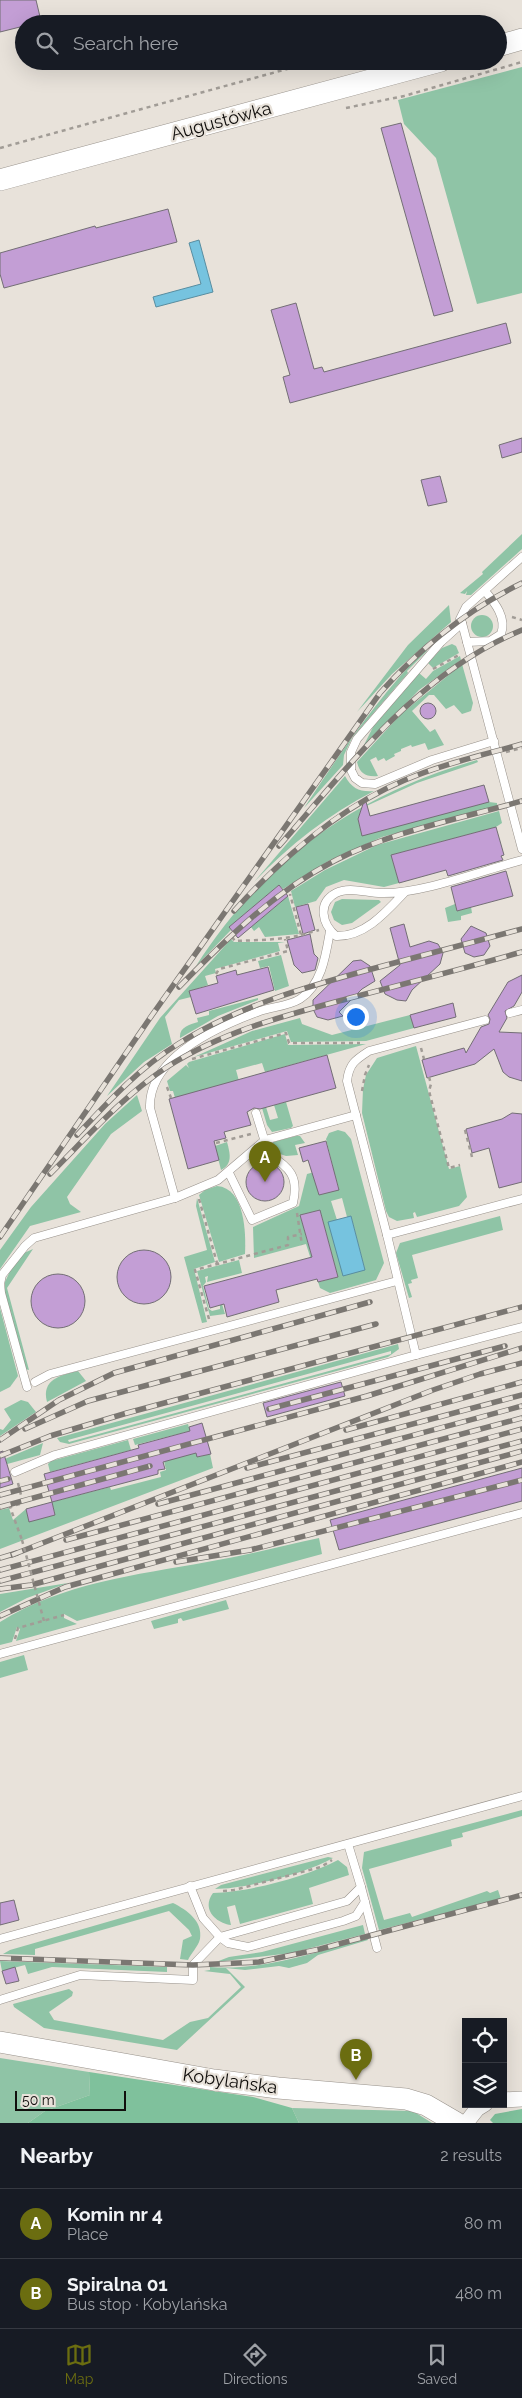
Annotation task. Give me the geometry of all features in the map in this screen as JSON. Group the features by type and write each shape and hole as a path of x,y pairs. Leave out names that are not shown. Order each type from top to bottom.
{"street":[{"path":"507,43 522,39"},
{"name":"Augustówka","path":"0,180 409,70"},
{"name":"Kobylańska","path":"0,2042 214,2080 288,2089 406,2099 434,2108 457,2123"},
{"path":"507,2100 522,2099"},
{"path":"466,2123 479,2108"}],"lane":[{"path":"522,557 466,607 460,619 522,849"},
{"path":"467,642 490,641 501,634 502,619 498,608 485,591"},
{"path":"462,623 441,642 357,740 351,752 351,770 355,778 362,784 375,784 432,760 494,741"},
{"path":"174,1198 150,1108 149,1095 154,1083 180,1052 200,1039 261,1011 300,999 313,984 322,968 328,929 323,909 328,899 335,893 345,889 382,893 405,892 522,860"},
{"path":"328,929 336,936 345,936 367,926 382,916 405,892"},
{"path":"510,1014 522,1010"},
{"path":"416,1355 347,1081 349,1070 354,1061 369,1051 485,1020"},
{"path":"229,1173 252,1220 293,1203 295,1194 293,1175 282,1163 269,1154 256,1113"},
{"path":"27,1387 1,1294 2,1276 34,1238 174,1198 218,1180 229,1173 265,1140 356,1116"},
{"path":"387,1235 522,1198"},
{"path":"35,1382 50,1374 397,1281"},
{"path":"15,1472 55,1454 522,1327"},
{"path":"0,1654 522,1513"},
{"path":"0,1939 522,1796"},
{"path":"348,1844 377,1948"},
{"path":"190,1886 202,1918 220,1937 228,1943 248,1947 343,1921 356,1916 365,1902"},
{"path":"0,2000 80,1975 193,1980 193,1965 220,1937 347,1901 361,1887"}],"path":[{"path":"507,66 522,62"},
{"path":"0,148 283,70"},
{"path":"346,108 404,96 494,70"},
{"path":"508,612 513,618 522,620"},
{"path":"431,670 460,654"},
{"path":"502,753 522,748"},
{"path":"290,894 301,935"},
{"path":"232,937 235,941 285,939 328,929"},
{"path":"216,974 219,969 288,951 285,939"},
{"path":"188,1062 194,1058 286,1033 289,1043 368,1043"},
{"path":"420,1043 424,1059"},
{"path":"361,1094 364,1075 372,1062"},
{"path":"429,1077 431,1084 428,1090 449,1168 460,1165"},
{"path":"165,1080 170,1098"},
{"path":"465,1130 472,1157"},
{"path":"216,1143 262,1131"},
{"path":"198,1195 217,1264"},
{"path":"296,1209 302,1234 302,1245"},
{"path":"216,1317 208,1320 195,1270 288,1245 288,1238 302,1234"},
{"path":"15,1472 23,1503 10,1507 22,1540 44,1621"},
{"path":"14,1642 18,1628 64,1615"},
{"path":"220,1891 234,1890 320,1867 336,1858"}],"green space":[{"path":"522,67 522,293 477,304 436,158 404,124 398,100"},
{"path":"522,534 522,549 471,595 466,595 467,591 465,594 460,593 483,574 482,572"},
{"path":"449,605 451,622 392,674 357,712 408,645"},
{"path":"482,615 490,618 493,626 490,634 482,637 474,634 471,626 474,618"},
{"path":"452,644 456,646 459,653 433,668 428,663 442,648"},
{"path":"425,649 427,651 407,671 408,673 353,737 361,726 391,687"},
{"path":"460,656 461,660 419,690 362,749 375,723 419,673 426,679 433,671"},
{"path":"462,664 473,703 471,711 462,714 454,705 446,709 434,695 429,695 412,711 430,732 435,729 444,745 428,750 425,743 412,747 411,745 401,749 401,751 394,754 395,756 386,761 384,758 378,761 376,757 370,760 378,776 370,776 362,772 357,762 400,715"},
{"path":"352,738 344,755 343,765 304,808"},
{"path":"477,760 478,762 417,783 362,808 358,819 362,835 489,802 497,803 497,806 382,837 330,860 283,889 279,885 229,927 231,930 196,966 223,928 252,894 283,863 317,836 353,812 392,792 433,774"},
{"path":"345,776 357,789 374,791 310,831 281,855 254,882"},
{"path":"499,811 502,823 496,827 391,855 399,883 384,887 344,880 326,887 316,901 295,907 291,891 325,870 377,845"},
{"path":"288,896 299,934 265,937 259,927 254,931 251,927"},
{"path":"342,899 379,900 381,902 352,923 342,925 334,920 331,912 335,902"},
{"path":"455,904 457,911 471,907 472,913 461,916 461,920 448,922 445,908"},
{"path":"231,939 234,942 285,942 278,943 280,951 215,969 216,973 205,976 208,985 190,991 191,997 179,1000 165,1017 172,1044 144,1062 107,1096 160,1018"},
{"path":"281,955 289,986 275,991 269,966 260,968 258,961"},
{"path":"258,998 258,1000 218,1016 180,1038 183,1029 188,1025 198,1022 197,1018 209,1015 209,1011"},
{"path":"410,1015 414,1028 366,1041 291,1042 287,1031 194,1057 252,1031 300,1018 302,1024 332,1035"},
{"path":"285,1034 288,1045 366,1044 265,1072 262,1063 236,1070 239,1081 175,1098 173,1091 170,1091 167,1081 186,1065 189,1068 187,1064 189,1062"},
{"path":"416,1046 449,1169 460,1166 467,1197 459,1206 417,1217 415,1212 413,1213 414,1218 397,1221 389,1217 386,1211 362,1113 363,1089 366,1075 377,1058"},
{"path":"137,1095 142,1111 111,1134 67,1197 70,1204 81,1212 30,1226 0,1269 0,1250 31,1207 105,1124"},
{"path":"286,1102 293,1126 272,1132 267,1125 262,1108 266,1107 270,1120 278,1118 274,1105"},
{"path":"338,1130 345,1132 351,1139 384,1263 376,1280 330,1293 320,1288 306,1244 254,1258 253,1227 299,1206 307,1174 333,1167 326,1139 329,1133","holes":["335,1175 339,1189 319,1195 315,1181","342,1198 347,1217 351,1216 365,1270 329,1222 337,1220 331,1201","320,1210 338,1277 319,1282 300,1215"]},
{"path":"300,1136 305,1143 295,1145 298,1155 286,1156 274,1152 273,1142"},
{"path":"227,1142 230,1154 229,1161 225,1168 221,1170 215,1146"},
{"path":"217,1186 226,1189 238,1203 242,1213 245,1235 245,1254 219,1262 199,1195 205,1190"},
{"path":"197,1198 215,1262 194,1269 207,1322 202,1323 184,1257 207,1250 196,1206"},
{"path":"500,1216 503,1230 412,1255 418,1278 411,1280 412,1283 408,1284 412,1297 409,1298 396,1253 400,1243"},
{"path":"33,1249 7,1288 29,1370 25,1369 5,1295 5,1282 11,1269 24,1253"},
{"path":"239,1260 242,1273 207,1282 208,1276 205,1277 206,1282 203,1286 209,1309 212,1311 220,1309 222,1304 225,1314 210,1316 197,1271"},
{"path":"0,1308 18,1376 10,1387 0,1392"},
{"path":"398,1344 399,1349 388,1357 69,1444 60,1442 57,1438","holes":["391,1351 391,1354 69,1442 68,1440"]},
{"path":"78,1371 86,1381 47,1402 46,1395 49,1384 65,1374"},
{"path":"21,1400 28,1402 36,1412 0,1436 0,1429 3,1430 11,1420 4,1409"},
{"path":"188,1424 190,1431 135,1445 133,1439"},
{"path":"128,1440 131,1450 50,1472 48,1464 51,1461"},
{"path":"43,1443 40,1455 0,1466 0,1461"},
{"path":"196,1453 198,1457 210,1454 213,1468 0,1549 0,1510 9,1508 13,1520 26,1509 29,1521 55,1515 52,1502 110,1487 111,1490 161,1477 160,1472 166,1470 164,1461"},
{"path":"319,1538 322,1554 77,1621 64,1614 64,1618 77,1624 16,1641 20,1629 17,1627 12,1642 0,1645 0,1622 24,1609 74,1589 126,1576 235,1557"},
{"path":"68,1583 27,1598 0,1612 0,1594"},
{"path":"226,1600 229,1609 183,1621 181,1618 178,1619 178,1623 154,1629 151,1621"},
{"path":"24,1655 28,1670 0,1678 0,1662"},
{"path":"522,1810 522,1816 462,1833 463,1837 451,1840 452,1846 369,1869 384,1920 410,1913 412,1917 487,1891 490,1893 498,1890 501,1899 379,1930 362,1868 364,1852"},
{"path":"328,1857 333,1858 322,1864 276,1879 243,1886 215,1889 221,1885"},
{"path":"338,1860 347,1867 349,1875 309,1888 313,1904 240,1924 235,1905 227,1907 231,1925 220,1921 209,1910 210,1899 213,1893 260,1887 294,1878"},
{"path":"173,1903 193,1917 199,1927 200,1939 198,1945 188,1960 180,1959 183,1940 192,1936 189,1930 169,1911 35,1949 35,1955 3,1954 10,1950"},
{"path":"363,1925 365,1934 291,1953 216,1962 229,1957 262,1952"},
{"path":"367,1938 368,1940 318,1955 307,1963 289,1968 279,1966 245,1970 226,1968 245,1987 177,2050 44,2028 14,2007 13,2004 69,1989 73,1992 72,1996 49,2012 54,2020 163,2040 190,2022 208,2018 241,1987 230,1974 204,1971 210,1970 210,1967 251,1966 270,1963"},
{"path":"0,1961 167,1967 167,1972 52,1967 28,1974 25,1965 2,1971"},
{"path":"0,2058 89,2072 90,2095 45,2111 28,2123 0,2123"},
{"path":"89,2072 253,2097 292,2108 299,2123 28,2123 45,2111 90,2095"},
{"path":"292,2108 413,2111 432,2123 299,2123"},
{"path":"522,2109 522,2123 493,2123 490,2120 495,2114"}],"water":[{"path":"199,240 213,292 156,307 153,297 201,284 189,243"},
{"path":"351,1216 365,1270 343,1276 328,1222"}],"building":[{"path":"0,0 36,0 40,15 15,15 15,28 0,32"},
{"path":"401,123 453,311 434,316 381,128"},
{"path":"168,209 177,242 4,288 0,274 0,253 95,226 96,228"},
{"path":"296,303 314,369 322,367 324,372 506,323 511,343 290,403 283,377 290,375 271,310"},
{"path":"522,438 522,452 502,458 499,445"},
{"path":"440,476 447,502 428,506 421,480"},
{"path":"425,703 431,703 436,708 434,717 425,719 420,714 420,708"},
{"path":"484,785 489,802 362,836 358,819 365,798 370,816"},
{"path":"496,827 504,855 501,856 503,860 448,876 446,870 399,883 391,855"},
{"path":"506,871 513,896 457,911 451,887"},
{"path":"279,885 288,896 238,938 229,927"},
{"path":"308,904 315,930 303,934 296,907"},
{"path":"404,924 410,947 429,941 438,944 443,953 440,964 412,990 406,1001 397,1000 385,994 380,981 400,965 390,928"},
{"path":"471,926 486,933 490,946 484,955 474,957 465,953 461,939"},
{"path":"310,934 314,954 318,958 315,970 302,973 294,965 287,940"},
{"path":"361,960 370,966 375,981 362,989 339,1012 343,1016 328,1020 317,1017 313,1009 313,1000 353,961"},
{"path":"268,967 274,990 196,1014 189,991 218,983 216,976 236,970 237,975"},
{"path":"522,975 522,992 514,1006 505,1011 507,1018 499,1032 522,1033 522,1081 509,1077 503,1072 494,1049 475,1064 427,1078 422,1060 464,1048 466,1053 481,1027 489,1024 490,1019 488,1015 508,982"},
{"path":"453,1003 456,1017 414,1028 410,1015"},
{"path":"327,1055 336,1088 260,1109 254,1108 247,1112 251,1125 224,1132 226,1138 214,1141 219,1160 188,1169 169,1099"},
{"path":"512,1113 522,1114 522,1182 499,1188 489,1148 472,1153 466,1129 502,1119"},
{"path":"326,1141 339,1190 319,1195 308,1160 303,1162 299,1148"},
{"path":"265,1163 279,1168 284,1182 279,1196 265,1201 251,1196 246,1182 251,1168"},
{"path":"320,1210 338,1277 318,1282 317,1279 276,1290 279,1302 227,1317 224,1304 210,1308 204,1286 312,1257 300,1215"},
{"path":"144,1250 154,1252 163,1258 169,1267 171,1277 169,1287 163,1296 154,1302 144,1304 134,1302 125,1296 119,1287 117,1277 119,1267 125,1258 134,1252"},
{"path":"58,1274 68,1276 77,1282 83,1291 85,1301 83,1311 77,1320 68,1326 58,1328 48,1326 39,1320 33,1311 31,1301 33,1291 39,1282 48,1276"},
{"path":"341,1382 345,1396 267,1417 263,1403"},
{"path":"202,1423 211,1454 197,1457 196,1453 163,1462 165,1469 158,1470 158,1474 52,1502 44,1474 139,1448 138,1445 190,1431 189,1427"},
{"path":"3,1451 13,1484 0,1488 0,1452"},
{"path":"522,1468 522,1501 339,1550 330,1520"},
{"path":"52,1502 55,1515 29,1522 26,1509"},
{"path":"14,1900 19,1920 0,1925 0,1903"},
{"path":"15,1967 19,1981 6,1984 2,1971"}],"railway":[{"path":"0,1237 150,1018 380,693 412,660 446,631 482,605 522,583"},
{"path":"279,846 360,753 388,723 418,696 450,670 485,648 522,630"},
{"path":"234,911 252,891 312,836 380,791 434,769 522,744"},
{"path":"179,987 233,934 271,902 312,873 334,861 379,842 426,826 522,801"},
{"path":"77,1135 125,1086 164,1053 226,1018 301,989 522,929"},
{"path":"50,1174 135,1091 167,1067 210,1043 256,1025 303,1011 522,952"},
{"path":"0,1440 59,1400 114,1373 370,1302"},
{"path":"0,1456 50,1436 127,1413 522,1307"},
{"path":"25,1429 88,1401 376,1324"},
{"path":"269,1409 505,1346"},
{"path":"0,1495 367,1396 522,1348"},
{"path":"12,1555 433,1390 480,1374 522,1363"},
{"path":"346,1430 522,1382"},
{"path":"247,1468 522,1395"},
{"path":"158,1504 522,1406"},
{"path":"66,1540 522,1418"},
{"path":"0,1570 522,1429"},
{"path":"0,1581 522,1441"},
{"path":"0,1589 31,1585 522,1451"},
{"path":"0,1616 65,1587 522,1462"},
{"path":"0,1507 150,1466"},
{"path":"0,1481 8,1479"},
{"path":"176,1562 250,1550 522,1480"},
{"path":"0,1558 17,1553"},
{"path":"0,1958 193,1965 259,1962 320,1949 522,1895"}],"place":[{"name":"Komin nr 4","path":"265,1182"},
{"name":"Spiralna 01","path":"356,2080"}]}
